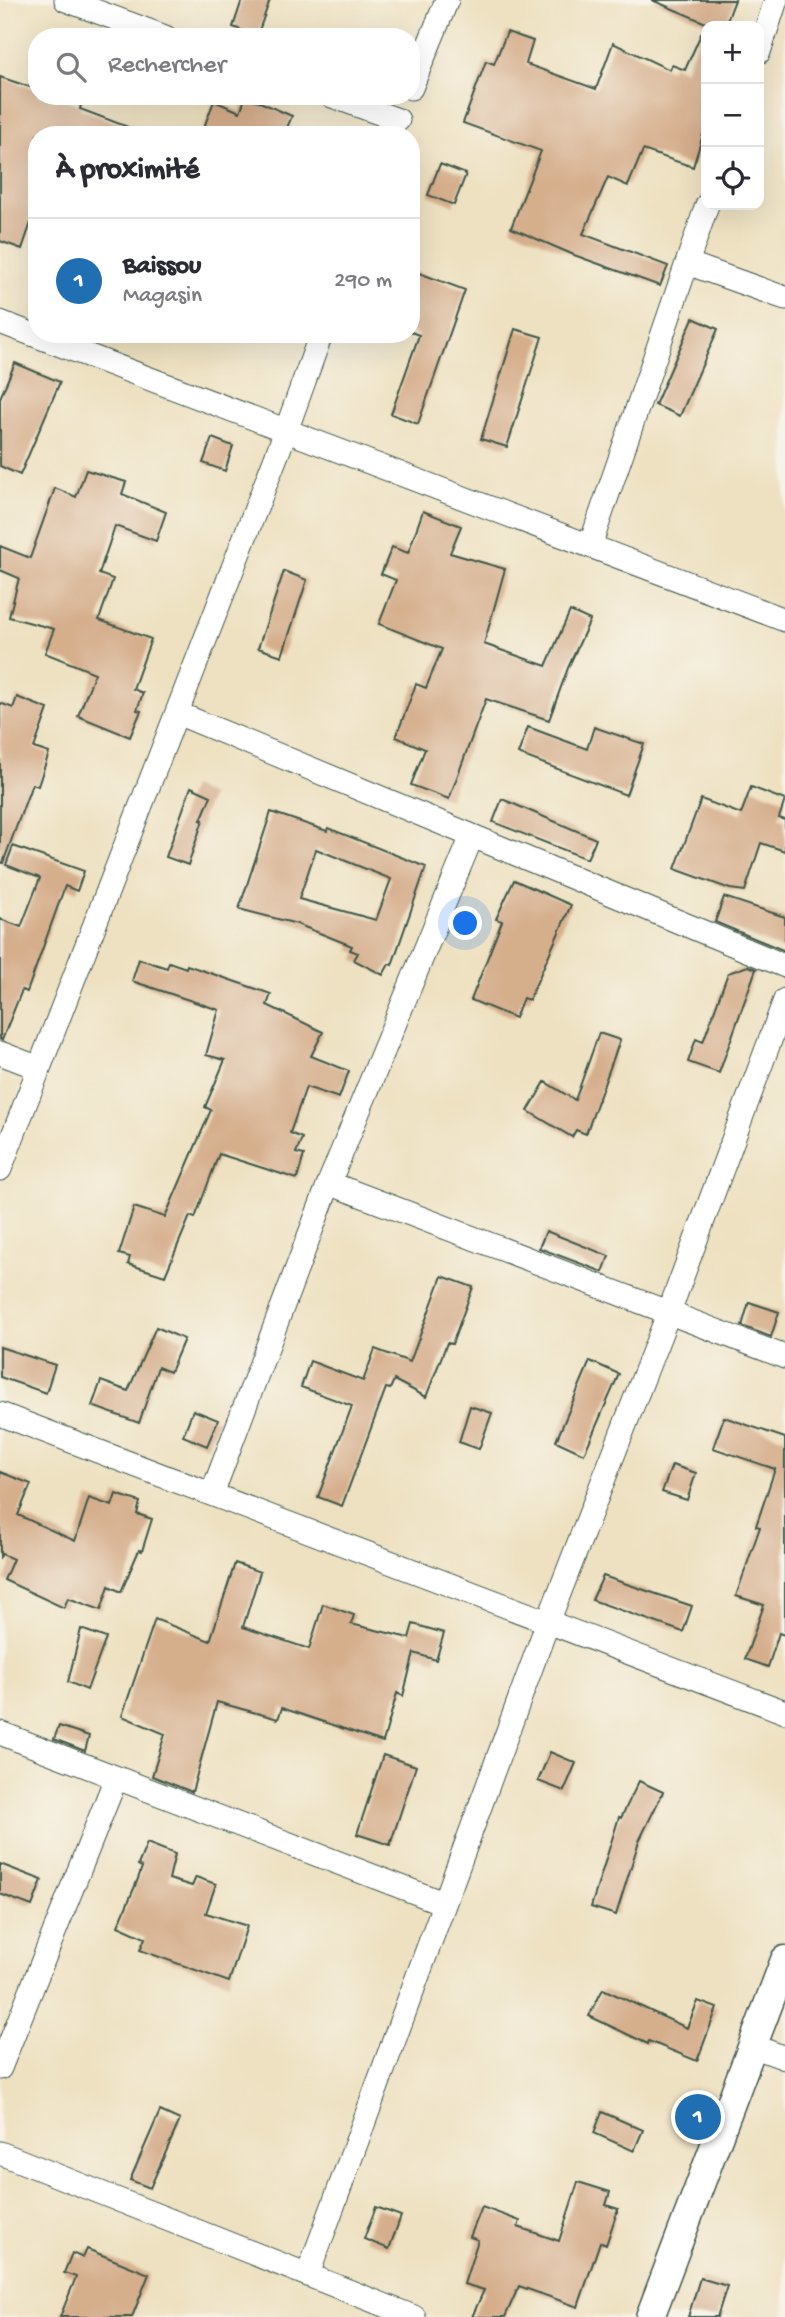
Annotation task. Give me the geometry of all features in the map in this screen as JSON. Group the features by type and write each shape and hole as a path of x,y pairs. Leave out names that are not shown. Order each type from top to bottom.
{"street":[{"path":"66,0 110,8 148,28"},
{"path":"420,66 447,0"},
{"path":"764,37 776,0"},
{"path":"351,105 394,126"},
{"path":"396,126 405,105"},
{"path":"590,547 705,210"},
{"path":"687,263 785,298"},
{"path":"3,331 28,340"},
{"path":"37,343 286,431 785,620"},
{"path":"0,1169 318,343"},
{"path":"177,713 785,966"},
{"path":"212,1494 329,1182 472,836"},
{"path":"308,2274 548,1622 669,1312 785,1000"},
{"path":"0,1053 40,1068"},
{"path":"329,1182 785,1357"},
{"path":"0,1414 785,1712"},
{"path":"0,1733 443,1903"},
{"path":"0,2068 116,1778"},
{"path":"650,2317 785,1960"},
{"path":"753,2046 785,2058"},
{"path":"0,2153 414,2317"}],"building":[{"path":"242,0 270,0 260,28 233,27"},
{"path":"652,0 735,0 727,21 702,21"},
{"path":"507,32 533,41 526,64 596,89 613,43 670,70 672,65 685,70 701,34 701,141 693,167 643,150 628,186 608,177 583,234 668,266 660,286 574,255 511,228 541,151 463,123 486,61 494,64"},
{"path":"0,77 28,86 28,105 81,105 80,109 125,126 28,126 28,231 22,249 0,241"},
{"path":"212,105 223,105 240,112 243,105 267,105 292,116 288,126 204,126"},
{"path":"440,164 466,174 454,205 428,195"},
{"path":"420,273 465,290 418,424 391,414 416,343 420,343"},
{"path":"693,318 718,329 680,416 655,405"},
{"path":"515,329 542,337 507,447 481,439"},
{"path":"15,363 60,382 20,475 0,466 0,398"},
{"path":"212,438 233,446 225,471 203,463"},
{"path":"86,470 126,482 122,494 166,512 156,541 115,526 99,574 113,579 99,620 151,639 133,689 143,693 137,710 141,711 130,737 78,716 95,673 45,653 54,629 9,617 19,578 0,570 0,546 30,558 55,488 76,497"},
{"path":"423,511 461,526 450,553 505,569 484,644 546,666 570,611 590,620 568,668 549,720 486,699 449,799 411,785 425,749 396,737 416,684 426,688 442,649 379,624 396,580 381,574 392,547 408,553"},
{"path":"284,571 307,580 282,656 258,648"},
{"path":"17,697 48,709 34,748 49,753 38,786 32,784 3,863 0,862 0,703 13,708"},
{"path":"528,727 587,749 594,727 644,744 626,795 518,754"},
{"path":"191,787 211,796 188,865 166,857"},
{"path":"751,787 785,800 779,818 785,820 785,851 761,843 745,891 730,889 675,869 701,799 741,814"},
{"path":"502,799 596,839 587,859 493,822"},
{"path":"271,812 327,831 328,828 426,867 392,965 389,964 383,975 354,960 358,953 350,950 352,946 297,924 239,909","holes":["316,849 391,879 376,920 299,899"]},
{"path":"13,846 84,871 77,891 65,886 27,992 22,990 2,1040 0,919 21,927 40,878 6,865"},
{"path":"514,880 571,905 529,1000 523,998 515,1018 471,1000 502,921 496,919"},
{"path":"724,897 785,917 785,951 715,922"},
{"path":"139,959 167,968 169,962 186,968 187,965 271,994 267,1005 323,1032 311,1056 349,1071 339,1098 306,1087 290,1133 302,1138 296,1153 304,1155 297,1179 219,1154 195,1218 190,1216 165,1276 128,1264 130,1257 119,1254 134,1207 165,1217 211,1110 205,1107 225,1060 206,1055 219,1010 132,981"},
{"path":"748,966 756,969 719,1073 688,1062 696,1039 703,1042 728,973"},
{"path":"599,1033 620,1040 586,1134 576,1130 572,1137 528,1111 545,1082 575,1100"},
{"path":"546,1231 609,1256 603,1272 539,1248"},
{"path":"442,1276 473,1287 452,1344 447,1343 426,1397 394,1380 390,1389 386,1388 342,1506 318,1497 352,1406 301,1387 310,1361 363,1381 375,1349 410,1362"},
{"path":"749,1302 779,1312 771,1337 742,1326"},
{"path":"156,1327 184,1339 170,1372 158,1367 139,1423 92,1406 101,1381 128,1391"},
{"path":"0,1347 55,1365 46,1393 0,1377"},
{"path":"590,1361 619,1374 584,1454 556,1441"},
{"path":"470,1406 492,1413 479,1449 459,1442"},
{"path":"193,1410 218,1420 207,1446 183,1436"},
{"path":"724,1417 785,1438 785,1635 779,1633 768,1667 745,1659 764,1605 736,1596 760,1527 756,1526 775,1469 713,1448"},
{"path":"672,1465 696,1473 687,1500 662,1492"},
{"path":"0,1472 31,1484 18,1515 75,1541 89,1498 112,1506 116,1494 140,1502 137,1514 152,1519 142,1551 139,1550 121,1592 109,1586 101,1610 68,1598 64,1608 4,1580 13,1559 2,1554 0,1557"},
{"path":"235,1563 260,1572 243,1627 309,1649 323,1604 354,1615 351,1624 409,1638 413,1624 444,1633 436,1660 414,1653 403,1696 397,1693 383,1742 282,1708 278,1719 217,1702 192,1792 152,1776 165,1734 122,1716 155,1619 210,1641"},
{"path":"603,1576 692,1606 683,1632 592,1600"},
{"path":"81,1629 106,1638 87,1690 68,1682"},
{"path":"59,1726 89,1736 85,1751 54,1739"},
{"path":"550,1752 576,1763 564,1791 538,1781"},
{"path":"383,1755 416,1766 390,1845 357,1834"},
{"path":"639,1781 663,1792 639,1841 616,1915 591,1907 619,1817 621,1818"},
{"path":"147,1843 175,1854 169,1879 192,1886 196,1877 216,1884 206,1913 247,1926 229,1982 140,1950 145,1938 118,1926 138,1879 142,1867 138,1865"},
{"path":"0,1864 42,1880 32,1906 0,1894"},
{"path":"603,1989 687,2028 698,2001 717,2008 697,2061 649,2041 648,2044 589,2016"},
{"path":"160,2111 180,2120 150,2188 130,2180"},
{"path":"602,2112 643,2130 634,2151 594,2133"},
{"path":"578,2182 610,2192 606,2205 618,2209 606,2245 600,2242 578,2307 519,2286 505,2317 472,2317 484,2290 464,2284 478,2240 470,2237 482,2207 520,2221 518,2227 559,2241"},
{"path":"376,2207 401,2216 389,2249 364,2239"},
{"path":"87,2249 149,2274 132,2317 60,2317 76,2277 64,2273 72,2253 83,2258"},
{"path":"700,2278 727,2286 717,2317 688,2317"}],"place":[{"name":"Baissou","path":"698,2117"}]}
